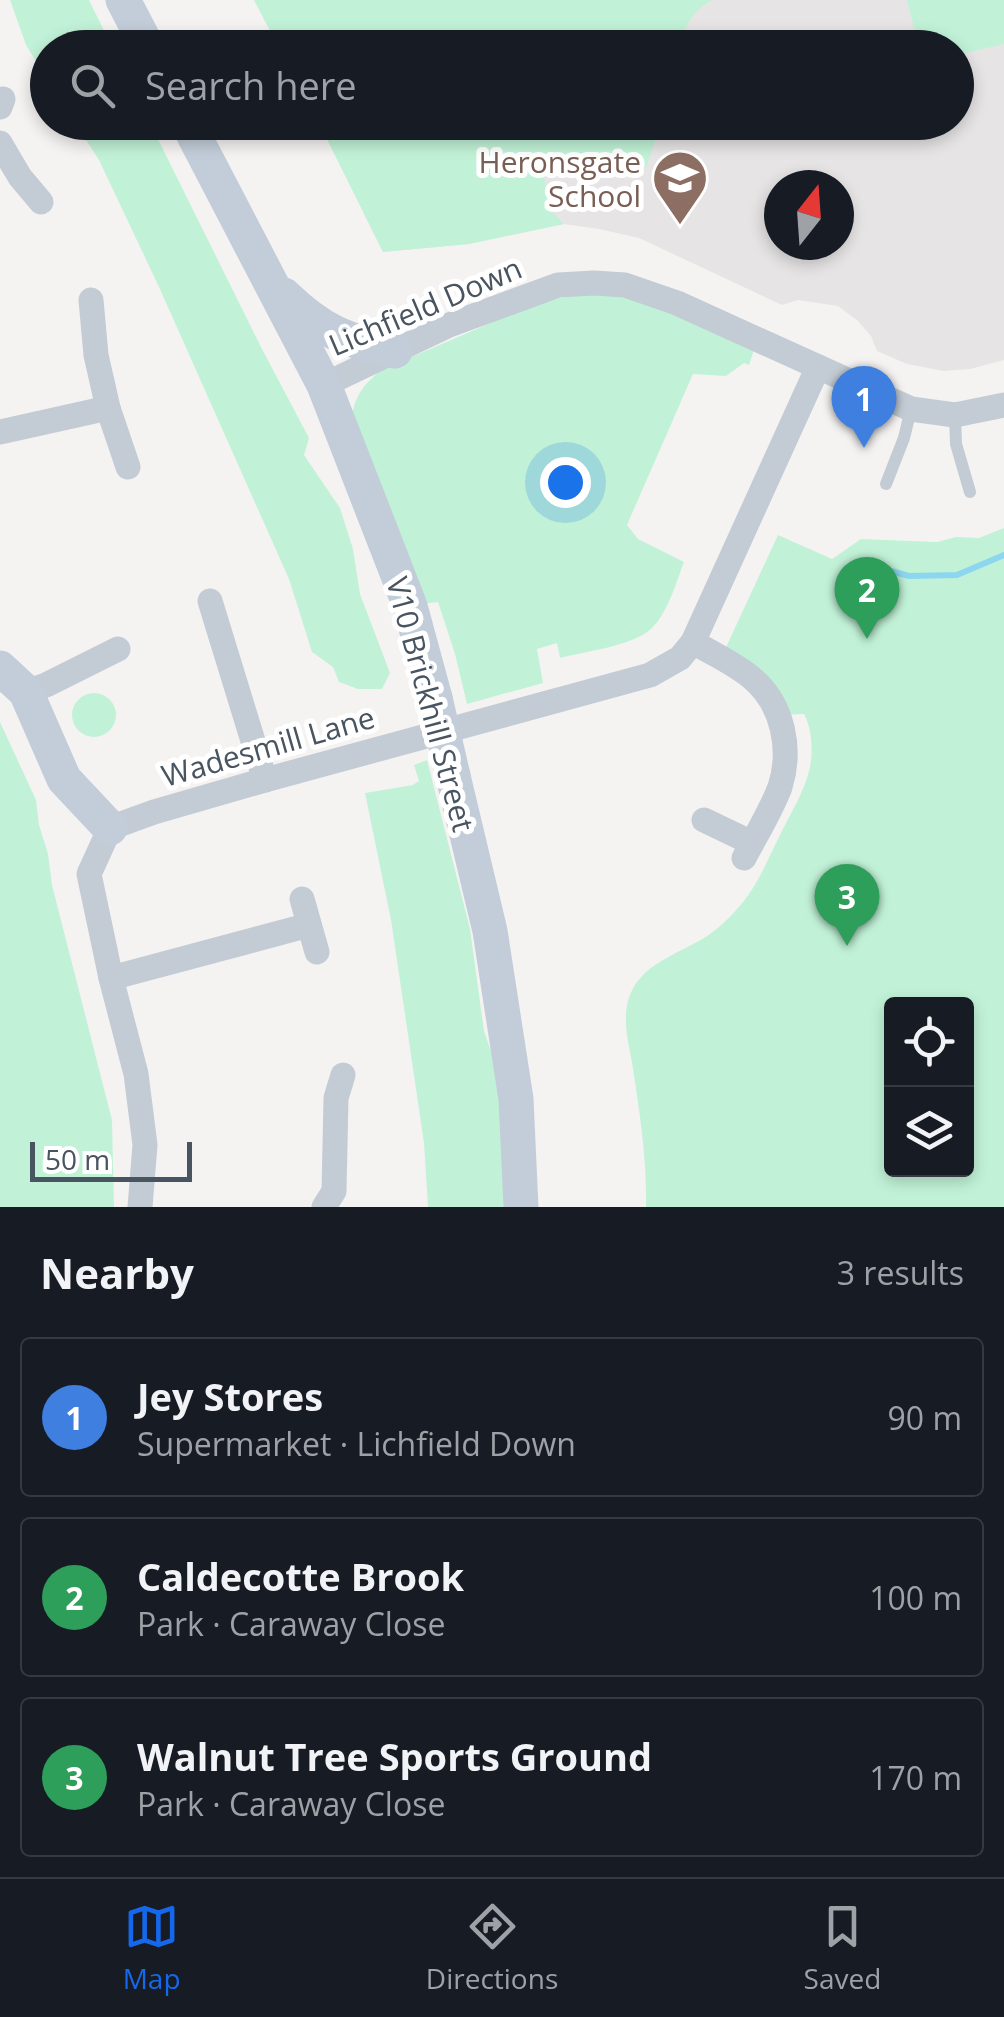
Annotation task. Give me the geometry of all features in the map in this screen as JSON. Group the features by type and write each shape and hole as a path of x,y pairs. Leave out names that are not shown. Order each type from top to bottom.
{"street":[{"path":"123,0 139,30"},
{"name":"V10 Brickhill Street","path":"196,140 324,385 410,606 493,950 516,1100 521,1207"},
{"path":"0,143 20,178 41,202"},
{"path":"270,280 323,328 356,343 395,351"},
{"name":"Lichfield Down","path":"324,385 449,325 558,285 594,282 625,284 677,304 912,409 955,415 1004,405"},
{"path":"91,300 96,355 108,408 128,466"},
{"name":"Wadesmill Lane","path":"110,828 265,780 650,675 680,658 693,642 818,367"},
{"path":"0,432 108,408"},
{"path":"210,600 265,780"},
{"path":"693,642 751,677 769,695 780,715 785,752 780,786 748,850 704,820"},
{"path":"26,692 118,649"},
{"path":"0,668 26,692 64,780 110,828 89,874 136,1074 145,1145 140,1207"},
{"path":"302,900 317,952"},
{"path":"111,978 310,925"},
{"path":"324,1207 334,1190 347,1122 336,1098 343,1074"}],"lane":[{"path":"886,484 912,409"},
{"path":"955,415 956,444 970,492"}],"shaded area":[{"name":"Heronsgate School","path":"254,0 1004,0 1004,360 944,371 907,364 877,351 858,321 838,306 798,300 782,305 639,238 599,229 564,224 469,244 383,252 327,140 974,140 974,30 270,30"}],"green space":[{"path":"10,0 89,0 104,30 30,30 30,51"},
{"path":"254,0 712,0 690,20 685,30 270,30"},
{"path":"907,0 1004,0 1004,44 974,51 974,30 915,30"},
{"path":"86,140 158,140 309,438 304,455 340,508 353,549 360,594 390,673 382,689 358,689 339,682 333,667 312,652 289,579 99,160"},
{"path":"327,140 655,140 646,167 591,156 541,157 549,209 564,224 469,244 383,252"},
{"path":"588,294 623,295 649,303 754,350 749,365 744,363 726,376 693,374 627,525 638,539 684,562 658,621 644,634 622,644 560,658 557,643 537,649 543,683 467,704 438,602 421,604 352,415 354,407 362,389 381,370 533,305"},
{"path":"1004,528 1004,1207 646,1207 642,1138 626,1027 632,990 646,972 712,933 744,901 797,802 810,767 811,740 804,714 780,715 721,658 778,535 832,559 861,539 937,542 956,537 979,538"},
{"path":"94,693 110,699 116,715 110,731 94,737 78,731 72,715 78,699"},
{"path":"0,722 36,800 52,885 112,1120 114,1207 0,1207"},
{"path":"427,760 470,929 484,1031 498,1072 510,1207 428,1207 424,1143 391,920 365,793 413,785 419,781 414,765"}],"waterway":[{"path":"847,599 853,573 870,565 909,576 957,575 1004,555"}],"place":[{"name":"Heronsgate School","path":"680,227"},
{"name":"Jey Stores","path":"864,448"},
{"name":"Caldecotte Brook","path":"867,639"},
{"name":"Walnut Tree Sports Ground","path":"847,946"}]}
